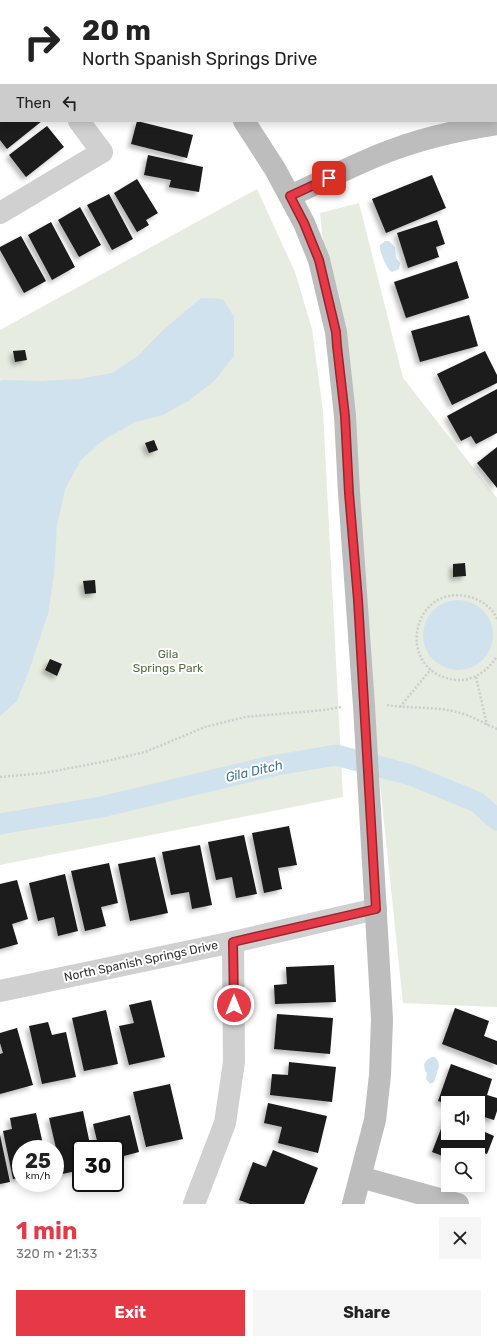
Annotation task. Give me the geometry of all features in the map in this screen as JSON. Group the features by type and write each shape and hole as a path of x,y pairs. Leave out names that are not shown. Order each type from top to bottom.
{"street":[{"path":"0,213 102,152 80,122"},
{"path":"245,122 275,169 290,196 304,223 319,260 336,332 345,416 349,493 358,600 382,1019 380,1075 375,1120 353,1204"},
{"path":"290,196 384,153 456,131 497,124"},
{"name":"North Spanish Springs Drive","path":"0,991 233,942 376,909"},
{"path":"194,1204 225,1123 234,1062 233,942"},
{"path":"360,1177 458,1204"}],"path":[{"path":"497,619 487,605 476,598 463,595 450,596 437,600 427,609 419,621 416,635 418,649 424,662 434,672 448,679 462,680 476,677 488,669 497,656"},
{"path":"399,707 431,669"},
{"path":"476,677 487,725"},
{"path":"387,705 458,712 497,729"},
{"path":"0,777 44,773 122,758 145,752 205,727 245,717 324,710 341,707"}],"green space":[{"name":"Gila Springs Park","path":"257,189 295,272 312,329 323,411 343,797 0,865 0,330"},
{"path":"359,203 403,378 497,498 497,1007 403,1003 320,213"}],"water":[{"path":"385,241 389,241 395,247 396,258 400,263 399,269 392,272 382,256 380,245"},
{"path":"201,298 223,299 234,317 234,356 214,381 190,400 163,415 135,422 102,441 81,460 65,489 57,525 54,575 48,614 17,701 0,716 0,381 78,379 112,373 138,356 161,332"},
{"path":"458,600 471,603 483,610 490,622 493,635 490,648 483,660 471,667 458,670 445,667 433,660 426,648 423,635 426,622 433,610 445,603"},
{"path":"432,1057 435,1057 439,1066 434,1082 430,1084 426,1079 427,1073 425,1071 424,1064"}],"building":[{"path":"0,122 41,122 7,149 0,140"},
{"path":"137,122 193,135 187,158 131,144"},
{"path":"47,126 64,147 26,177 9,155"},
{"path":"148,155 203,167 199,192 169,187 171,180 144,175"},
{"path":"432,175 446,208 386,233 372,199"},
{"path":"137,179 158,213 146,220 149,225 137,232 114,193"},
{"path":"109,194 133,239 112,250 87,205"},
{"path":"80,207 101,245 79,257 58,220"},
{"path":"437,220 445,244 436,247 439,257 408,268 397,233"},
{"path":"51,222 75,267 52,280 28,235"},
{"path":"21,236 46,281 24,293 0,250 0,247"},
{"path":"457,261 469,298 406,318 394,282"},
{"path":"469,315 478,346 420,362 411,331"},
{"path":"25,350 27,360 15,362 13,351"},
{"path":"485,351 497,375 497,383 452,405 437,374"},
{"path":"497,389 497,433 476,444 471,436 461,441 447,416"},
{"path":"154,440 158,450 149,453 145,443"},
{"path":"497,447 497,488 477,463"},
{"path":"465,563 466,576 453,577 453,564"},
{"path":"95,580 96,593 85,594 83,581"},
{"path":"50,659 62,664 57,676 45,670"},
{"path":"289,826 297,865 278,868 282,889 264,893 252,833"},
{"path":"244,835 257,894 236,898 232,877 216,880 208,842"},
{"path":"200,845 212,905 192,909 189,892 171,895 162,852"},
{"path":"155,857 168,913 130,921 118,864"},
{"path":"109,863 118,903 101,907 106,926 85,931 71,871"},
{"path":"65,874 78,931 58,936 54,917 38,921 29,883"},
{"path":"17,880 28,919 12,924 18,944 0,949 0,884"},
{"path":"334,965 336,1002 275,1004 274,985 287,984 286,967"},
{"path":"151,1000 165,1057 129,1065 119,1026 134,1023 129,1005"},
{"path":"455,1008 489,1021 484,1036 497,1041 497,1065 442,1044"},
{"path":"106,1010 118,1064 84,1071 72,1018"},
{"path":"277,1014 333,1018 330,1054 274,1049"},
{"path":"48,1022 52,1035 66,1032 76,1077 42,1084 29,1026"},
{"path":"17,1028 33,1085 0,1094 0,1054 3,1053 0,1043 0,1033"},
{"path":"289,1062 336,1067 332,1102 270,1095 272,1074 288,1075"},
{"path":"451,1064 492,1079 487,1095 497,1098 497,1111 494,1120 485,1117 485,1096 441,1096 441,1102 438,1101"},
{"path":"170,1084 183,1139 146,1147 133,1092"},
{"path":"268,1103 327,1116 318,1153 278,1143 282,1127 264,1123"},
{"path":"83,1111 89,1140 72,1140 72,1172 64,1174 64,1140 54,1140 49,1118"},
{"path":"36,1113 42,1140 12,1140 12,1174 3,1131 12,1129 10,1118"},
{"path":"130,1115 139,1152 124,1156 124,1140 97,1140 93,1124"},
{"path":"441,1129 441,1140 485,1140 485,1132 494,1136 487,1154 485,1153 485,1148 441,1148 441,1155 432,1152"},
{"path":"0,1135 10,1182 0,1184"},
{"path":"273,1150 318,1168 304,1204 250,1204 239,1200 253,1162 266,1167"}],"waterway":[{"name":"Gila Ditch","path":"0,824 101,807 272,766 336,755 411,775 477,802 497,820"}],"route":[{"path":"234,1005 233,942 376,909 358,600 349,493 345,416 336,332 319,260 304,223 290,196 329,178"}]}
